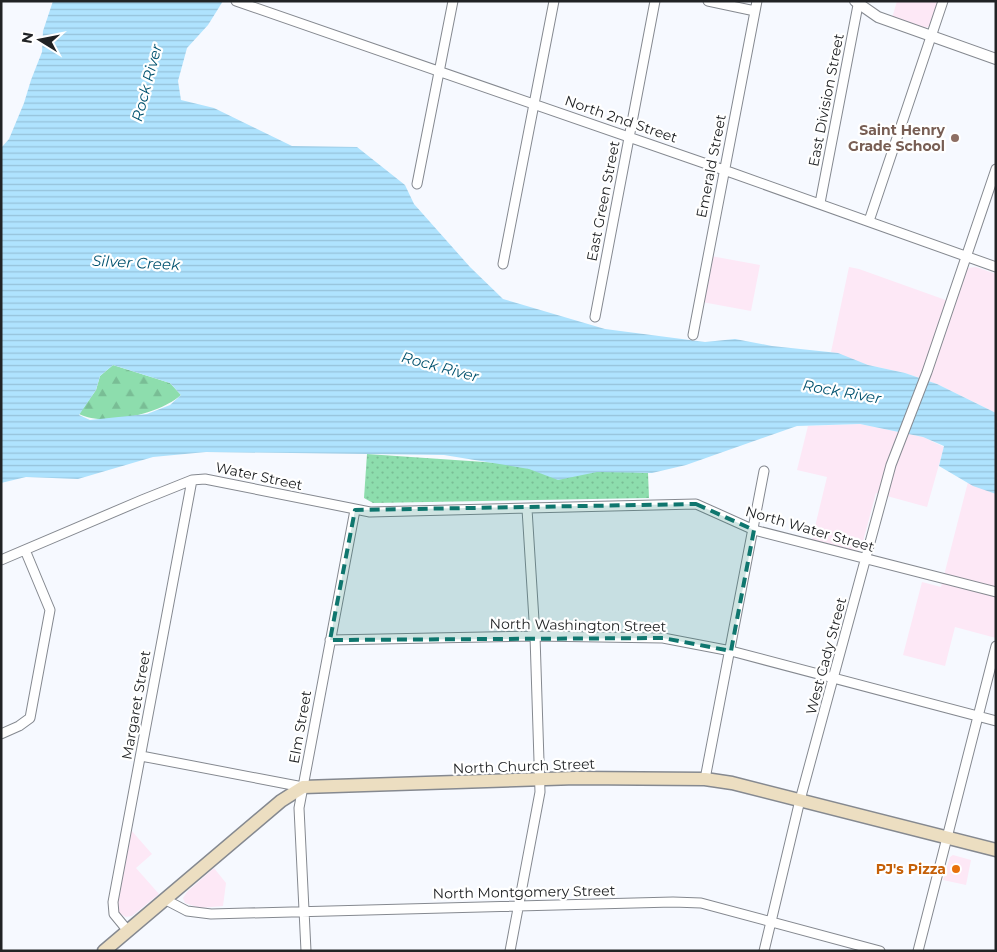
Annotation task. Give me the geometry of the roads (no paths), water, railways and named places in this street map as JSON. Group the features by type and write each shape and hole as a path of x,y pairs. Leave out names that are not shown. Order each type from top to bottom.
{"main road":[{"name":"North Church Street","path":"303,787 540,781 576,778 705,779 732,782 996,850"},
{"path":"104,951 281,801 303,787"}],"street":[{"name":"North 2nd Street","path":"236,1 534,103 996,267"},
{"path":"417,184 453,1"},
{"path":"503,264 554,1"},
{"name":"East Green Street","path":"595,317 655,1"},
{"path":"708,1 756,6"},
{"path":"870,221 943,1"},
{"path":"857,2 878,17 996,59"},
{"name":"East Division Street","path":"820,204 857,2"},
{"name":"Emerald Street","path":"693,335 756,6"},
{"name":"West Cady Street","path":"764,951 800,800 835,678 891,465 926,372 996,169"},
{"path":"705,779 764,472"},
{"name":"Water Street","path":"1,560 192,480 215,480 370,512 527,509"},
{"name":"Margaret Street","path":"128,931 114,914 112,902 192,480"},
{"name":"North Water Street","path":"527,509 696,504 754,530 996,592"},
{"path":"510,951 540,781 535,636 527,509"},
{"name":"Elm Street","path":"306,951 300,808 355,510"},
{"path":"1,734 20,726 30,718 50,610 25,550"},
{"name":"North Washington Street","path":"330,640 535,636 663,638 731,651 996,720"},
{"path":"918,951 996,646"},
{"path":"141,756 255,780 303,787"},
{"name":"North Montgomery Street","path":"166,900 180,908 201,914 688,902 880,951"}],"water":[{"path":"53,1 223,1 208,25 187,48 178,81 181,100 214,108 292,146 357,147 405,185 414,204 470,267 503,299 605,329 705,342 735,339 772,346 838,353 868,365 905,373 937,384 996,413 996,494 973,486 939,466 944,446 923,437 860,424 797,426 686,465 652,473 597,472 558,480 529,469 444,455 206,452 153,457 78,479 26,477 1,483 1,148 9,139 24,103 42,52 43,31","holes":["113,365 170,383 181,395 170,405 147,414 90,420 79,415 96,390 100,376"]}],"place":[{"name":"Saint Henry Grade School","path":"955,138"},
{"name":"PJ's Pizza","path":"956,869"}],"water label":[{"name":"Rock River","path":"147,83"},
{"name":"Silver Creek","path":"136,263"},
{"name":"Rock River","path":"440,367"},
{"name":"Rock River","path":"842,392"}]}
